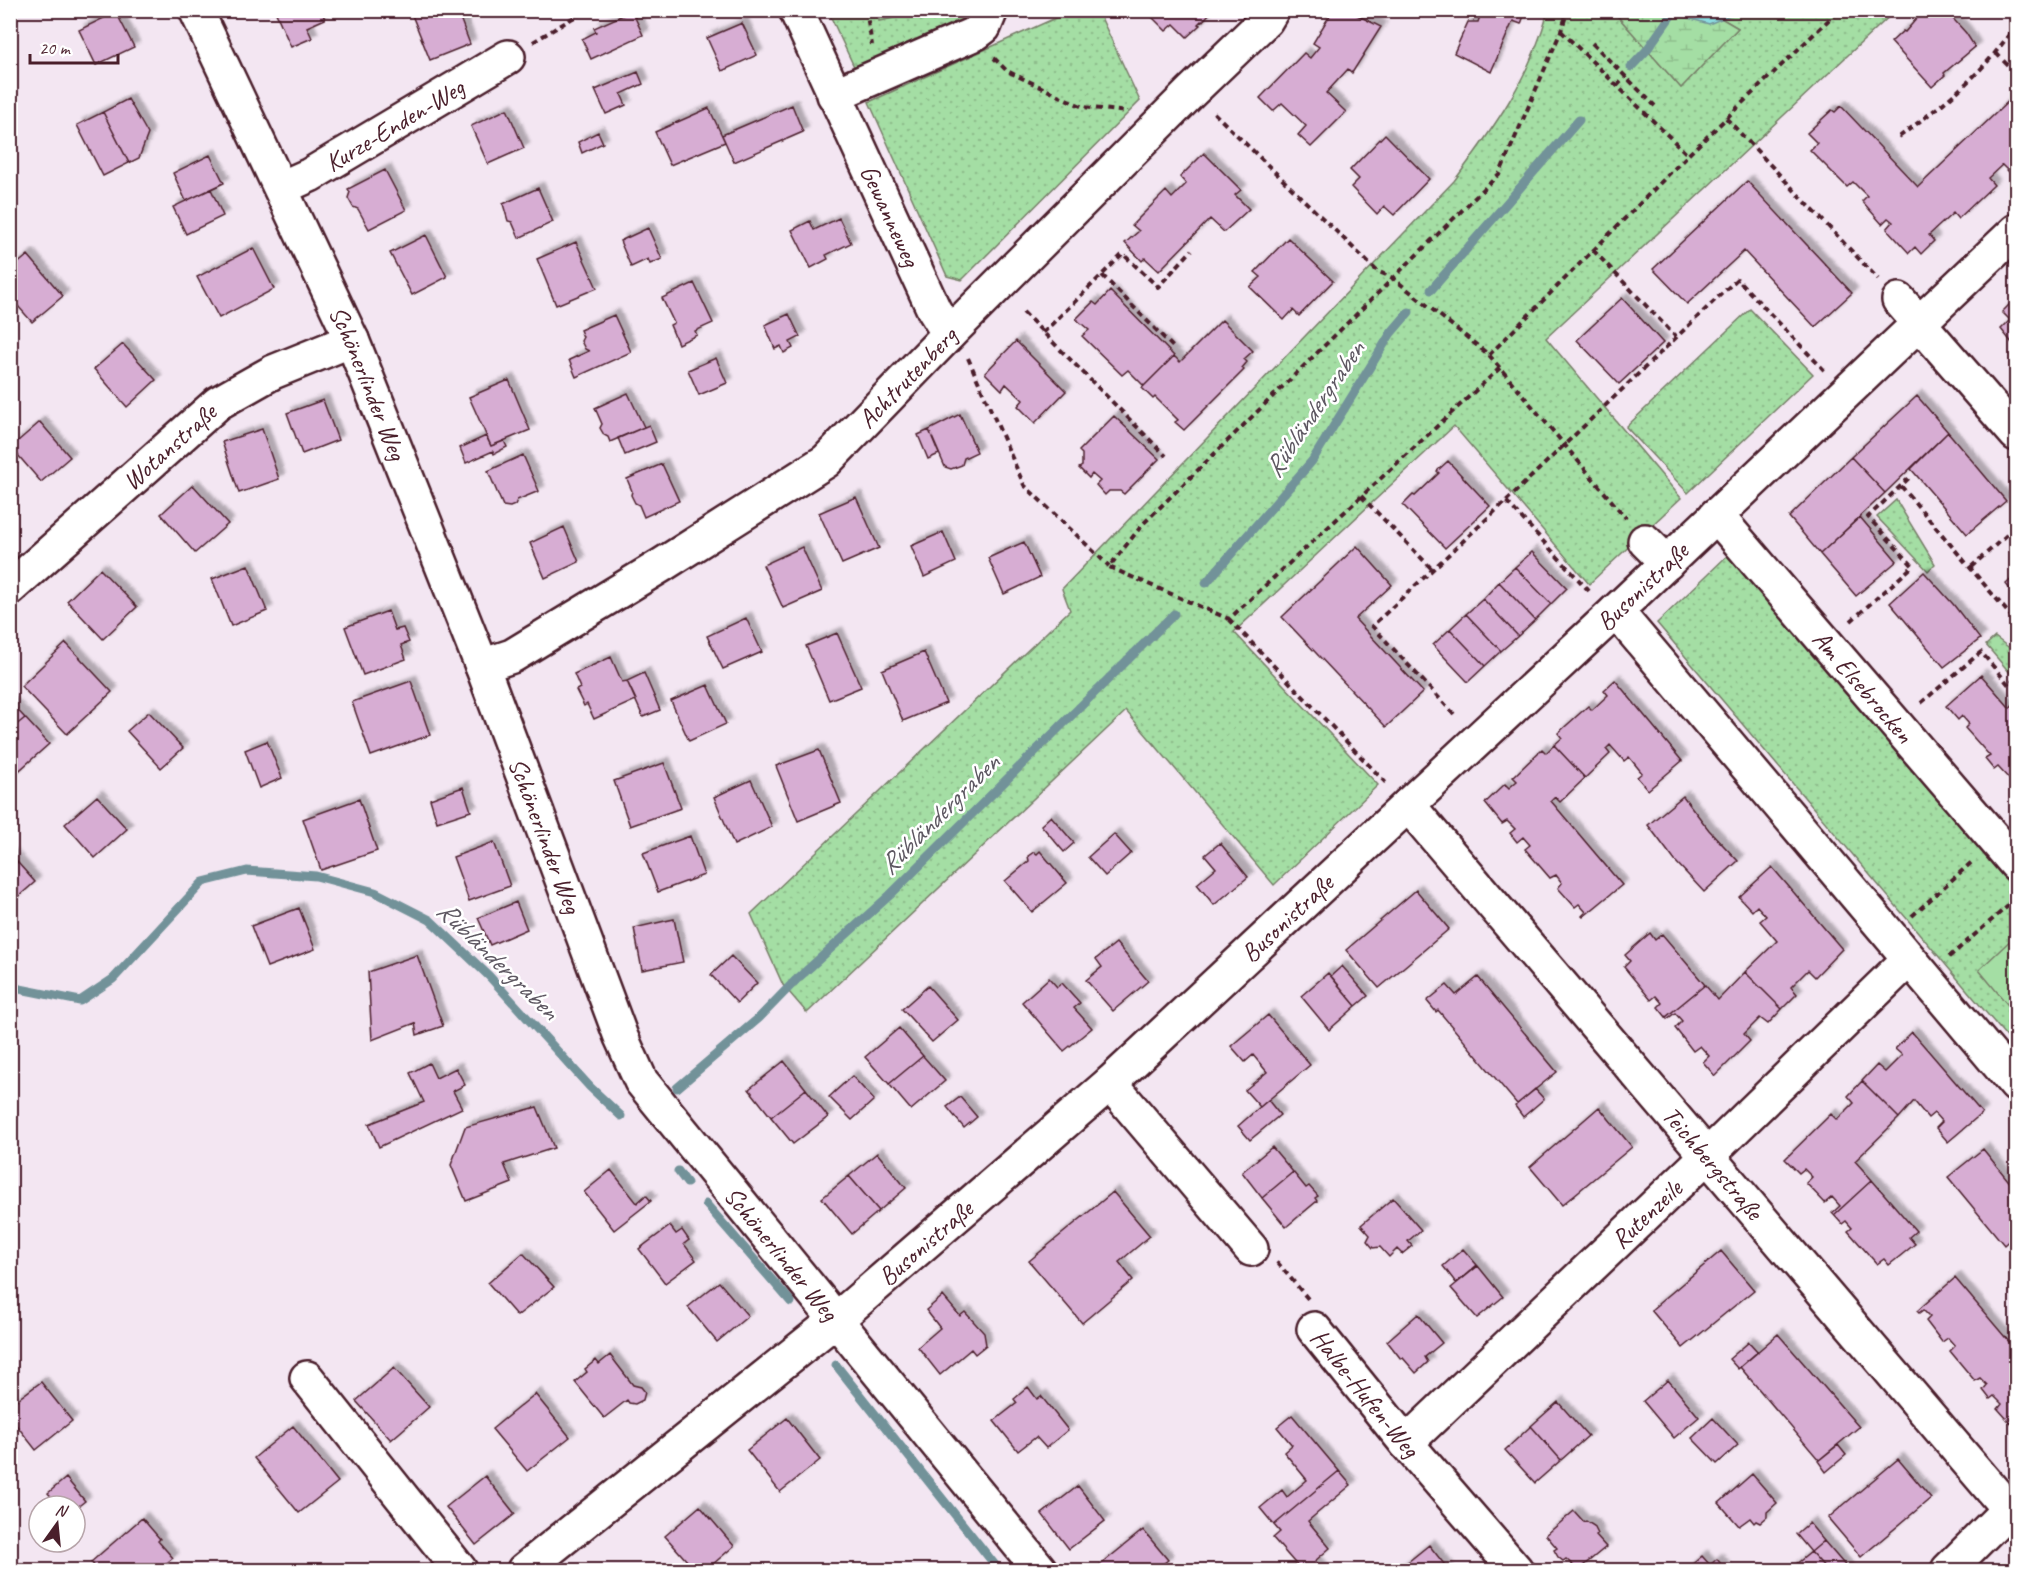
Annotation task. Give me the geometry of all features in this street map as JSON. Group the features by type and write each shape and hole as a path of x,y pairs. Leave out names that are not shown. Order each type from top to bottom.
{"street":[{"name":"Schönerlinder Weg","path":"196,10 352,340 482,666 621,1037 641,1081 1040,1570"},
{"name":"Gewanneweg","path":"796,10 934,310 949,334"},
{"name":"Achtrutenberg","path":"482,666 512,656 662,565 826,461 949,334 1266,20 1272,10"},
{"path":"834,95 983,22"},
{"name":"Kurze-Enden-Weg","path":"280,188 310,175 507,57"},
{"name":"Busonistraße","path":"524,1570 837,1319 1110,1083 1397,794 1656,552 1716,516 1845,393 1909,311 2016,231"},
{"path":"1909,311 2016,434"},
{"name":"Wotanstraße","path":"10,588 218,403 273,372 352,340"},
{"name":"Am Elsebrocken","path":"1716,516 2010,854"},
{"path":"1603,602 2016,1085"},
{"name":"Teichbergstraße","path":"1397,794 2014,1510"},
{"name":"Rutenzeile","path":"1406,1443 1708,1155 1908,958"},
{"path":"1110,1083 1251,1249"},
{"name":"Halbe-Hufen-Weg","path":"1314,1329 1406,1443 1516,1570"},
{"path":"307,1378 460,1570"},
{"path":"1947,1570 2014,1510"}],"path":[{"path":"507,57 586,10"},
{"path":"866,10 873,50"},
{"path":"1439,10 1460,15"},
{"path":"1109,567 1143,524 1500,172 1561,32 1568,10"},
{"path":"1489,355 1726,118 1839,10"},
{"path":"983,22 989,53 1007,71 1083,107 1133,112"},
{"path":"1899,137 1961,90 1996,53 2016,24"},
{"path":"1561,32 1688,156"},
{"path":"1592,43 1655,106"},
{"path":"1996,53 2016,74"},
{"path":"1617,86 1626,76"},
{"path":"1217,116 1377,271 1393,278 1489,355 1656,552"},
{"path":"1726,118 1909,311"},
{"path":"1044,333 1123,254 1158,287 1192,250"},
{"path":"1593,250 1676,337"},
{"path":"1102,275 1174,348"},
{"path":"1454,714 1372,626 1737,279 1845,393"},
{"path":"1023,312 1166,456"},
{"path":"949,334 971,362 1024,485 1109,567 1229,619 1397,794"},
{"path":"1229,619 1500,368"},
{"path":"1851,621 1913,566 1869,517 1909,478"},
{"path":"1901,486 2016,622"},
{"path":"1361,496 1432,569"},
{"path":"1506,501 1603,602"},
{"path":"1971,567 2016,527"},
{"path":"1921,703 1981,652 2009,685 2016,678"},
{"path":"1908,958 2010,854"},
{"path":"1908,958 2016,899"},
{"name":"Halbe-Hufen-Weg","path":"1251,1249 1266,1249 1314,1307 1314,1329"}],"green space":[{"path":"877,10 929,10 929,11 879,21"},
{"path":"1073,10 1098,11 1140,101 962,280 947,276 869,102"},
{"path":"828,11 969,11 963,26 857,73"},
{"path":"1548,11 1613,11 1681,88 1738,28 1721,18 1740,11 1895,11 1546,338 1681,498 1589,584 1454,426 1234,632 1378,785 1274,885 1126,711 807,1013 783,985 751,914 1070,610 1062,589 1454,181 1510,101 1532,58"},
{"path":"1613,11 1668,11 1709,23 1721,18 1738,28 1681,88"},
{"path":"1750,309 1813,374 1688,493 1626,427"},
{"path":"1896,500 1935,564 1928,571 1877,517"},
{"path":"1730,553 2016,892 2016,1048 1657,623"},
{"path":"1995,637 2016,653 2016,667 2010,673 1986,645"},
{"path":"2016,935 2016,1015 1979,970"}],"water":[{"path":"1668,11 1740,11 1709,24"}],"building":[{"path":"282,10 321,10 325,19 307,27 312,38 291,47 276,13"},
{"path":"422,10 457,10 470,44 430,60 412,15"},
{"path":"1152,10 1210,10 1211,12 1187,37 1174,24 1166,31 1149,14"},
{"path":"1333,10 1347,10 1381,27 1352,73 1348,69 1326,93 1346,112 1311,147 1298,135 1306,126 1282,103 1273,111 1260,98 1304,53 1310,58 1319,47 1313,43"},
{"path":"1482,10 1526,10 1521,24 1513,21 1491,72 1454,53 1468,22 1478,22"},
{"path":"1924,10 1947,12 1975,47 1944,73 1945,75 1932,87 1891,42 1903,31 1905,32"},
{"path":"632,11 643,35 591,59 582,39 596,32 594,28"},
{"path":"116,12 134,47 96,65 79,30"},
{"path":"742,23 757,55 722,71 707,38"},
{"path":"638,72 643,84 621,94 626,105 606,114 595,90"},
{"path":"2016,94 2016,164 2009,172 2002,165 1988,178 1994,185 1958,219 1953,213 1929,235 1934,241 1921,254 1915,247 1909,253 1887,229 1893,222 1888,218 1882,224 1862,201 1867,196 1853,182 1847,187 1810,150 1817,143 1807,133 1832,110 1835,112 1841,106 1918,187"},
{"path":"128,99 148,134 139,158 129,163 103,112"},
{"path":"792,105 803,132 734,162 722,135"},
{"path":"709,108 725,142 670,165 655,132"},
{"path":"507,109 524,148 488,164 471,126"},
{"path":"103,112 129,163 103,176 77,125"},
{"path":"598,132 603,143 582,153 578,142"},
{"path":"1385,134 1429,179 1394,215 1384,206 1377,214 1351,187 1359,179 1350,170"},
{"path":"1204,153 1241,190 1235,195 1249,209 1224,232 1210,219 1159,271 1145,258 1142,261 1125,243 1139,231 1132,225 1166,191 1172,198 1186,184 1180,177"},
{"path":"210,155 224,183 186,201 173,173"},
{"path":"385,170 406,210 369,229 358,209 353,207 348,198 350,192 348,189"},
{"path":"1747,181 1852,293 1815,327 1744,251 1687,304 1653,269"},
{"path":"538,188 553,222 519,238 512,222 508,221 503,204"},
{"path":"211,189 223,216 186,234 173,207"},
{"path":"839,218 851,243 826,255 828,259 811,268 792,230 810,221 814,230"},
{"path":"648,228 662,259 650,264 648,259 631,267 620,241"},
{"path":"426,235 447,277 412,295 390,253"},
{"path":"1288,238 1333,281 1299,316 1293,310 1284,320 1250,287 1261,277 1255,272"},
{"path":"576,242 597,288 556,305 537,259"},
{"path":"253,248 274,289 219,318 197,277"},
{"path":"28,255 63,296 32,322 10,297 10,270"},
{"path":"694,283 713,323 695,331 697,335 678,344 670,325 674,323 662,298"},
{"path":"1110,291 1174,356 1144,386 1128,370 1122,375 1082,336 1089,330 1076,319 1093,302 1097,305"},
{"path":"1622,298 1663,343 1619,384 1577,340"},
{"path":"2016,298 2016,348 2001,329 2010,320 2002,312"},
{"path":"789,314 800,337 790,342 793,348 784,353 781,346 775,349 765,325"},
{"path":"614,315 631,352 576,377 569,360 589,351 585,349 581,341 583,337 580,330"},
{"path":"1222,320 1253,351 1244,359 1247,362 1242,368 1244,370 1184,430 1175,422 1178,420 1155,397 1153,399 1142,388 1174,356 1180,362"},
{"path":"1016,341 1066,391 1035,423 1018,406 1023,400 1006,384 1002,390 985,373"},
{"path":"123,344 156,380 127,407 94,369"},
{"path":"716,358 727,383 699,395 688,370"},
{"path":"509,380 530,430 491,446 469,397"},
{"path":"628,393 644,427 610,442 600,428 602,424 595,408"},
{"path":"1917,396 1948,432 1885,493 1851,457"},
{"path":"323,400 338,440 302,454 287,413"},
{"path":"960,414 977,452 964,458 962,465 951,469 945,467 929,430"},
{"path":"1114,416 1159,459 1124,494 1120,491 1109,491 1105,495 1096,485 1100,481 1092,474 1089,478 1079,468 1082,466 1082,454 1079,451"},
{"path":"40,422 70,457 41,482 11,447"},
{"path":"649,425 656,442 625,455 618,438"},
{"path":"262,429 279,479 239,493 222,442"},
{"path":"929,430 939,454 928,459 918,435"},
{"path":"1948,432 2006,501 1967,534 1911,469"},
{"path":"486,436 491,446 504,441 507,447 466,463 460,448"},
{"path":"523,455 539,491 517,500 515,505 503,506 488,471"},
{"path":"1851,457 1885,493 1820,554 1789,517"},
{"path":"1448,461 1490,506 1445,548 1403,505 1439,473 1437,471"},
{"path":"662,464 679,501 644,517 639,505 635,503 631,495 632,491 627,479"},
{"path":"193,485 228,524 195,553 161,514"},
{"path":"856,497 879,548 842,564 819,513"},
{"path":"1860,517 1897,561 1856,596 1820,554"},
{"path":"564,527 579,562 545,578 530,543"},
{"path":"943,532 956,562 924,577 911,546"},
{"path":"1024,542 1040,577 1004,594 988,558"},
{"path":"1357,546 1392,585 1355,619 1423,692 1386,727 1282,617"},
{"path":"802,547 822,591 783,608 763,565"},
{"path":"1532,552 1567,588 1551,604 1515,567"},
{"path":"248,565 267,611 231,626 212,579"},
{"path":"1515,567 1551,604 1535,620 1499,582"},
{"path":"100,569 137,607 103,639 67,601"},
{"path":"1924,572 1980,639 1944,667 1890,603"},
{"path":"2016,575 2016,597 2006,584"},
{"path":"1499,582 1535,620 1518,636 1483,599"},
{"path":"1483,599 1518,636 1501,651 1466,614"},
{"path":"388,611 395,630 403,628 409,642 401,645 406,659 363,675 345,627"},
{"path":"1466,614 1501,651 1485,666 1450,629"},
{"path":"746,618 762,652 723,669 707,636"},
{"path":"1450,629 1485,666 1468,682 1433,645"},
{"path":"837,633 861,687 829,700 806,646"},
{"path":"66,643 112,692 67,734 21,686"},
{"path":"924,652 946,703 903,721 882,670"},
{"path":"611,657 622,682 627,681 636,700 594,719 587,704 584,706 576,690 580,688 574,674"},
{"path":"644,673 660,710 643,717 627,681"},
{"path":"1981,675 2010,708 2016,701 2016,776 2011,781 1998,767 1994,770 1985,759 1990,756 1965,728 1969,724 1962,716 1958,720 1946,706"},
{"path":"1615,680 1682,761 1648,790 1637,777 1642,773 1629,757 1624,761 1610,745 1606,749 1610,754 1585,778 1554,745 1562,738 1558,733 1588,706 1592,710 1608,695 1604,690"},
{"path":"411,681 430,735 371,756 352,702"},
{"path":"708,685 726,724 689,741 671,701"},
{"path":"10,702 25,718 10,730"},
{"path":"149,712 183,748 161,768 127,731"},
{"path":"25,718 49,744 13,776 10,774 10,730"},
{"path":"267,741 282,778 259,788 245,750"},
{"path":"1554,745 1585,778 1560,802 1555,797 1551,801 1622,885 1583,917 1586,912 1579,904 1575,907 1558,888 1562,883 1556,875 1550,878 1525,849 1530,845 1523,837 1517,842 1510,833 1515,829 1507,821 1502,824 1485,803 1505,784 1509,788 1517,781 1513,777 1542,749 1546,753"},
{"path":"819,750 841,803 798,821 776,766"},
{"path":"664,763 681,808 630,826 614,781"},
{"path":"751,780 772,827 734,845 714,797"},
{"path":"463,787 471,811 437,822 430,799"},
{"path":"97,796 127,829 95,858 65,824"},
{"path":"1683,796 1709,830 1738,861 1704,892 1675,861 1648,825"},
{"path":"359,799 377,851 321,870 303,819"},
{"path":"1051,816 1074,843 1064,852 1041,825"},
{"path":"1114,834 1131,853 1105,876 1088,857"},
{"path":"690,836 704,875 658,892 643,853"},
{"path":"494,842 510,886 469,901 453,857"},
{"path":"1220,843 1248,877 1214,905 1197,884 1216,868 1205,855"},
{"path":"1040,851 1067,883 1032,912 1005,881 1029,861 1028,856"},
{"path":"10,854 35,882 10,904"},
{"path":"1772,867 1842,949 1815,977 1808,970 1791,987 1797,994 1782,1009 1745,972 1777,941 1760,921 1766,916 1757,906 1752,911 1739,897"},
{"path":"1416,890 1449,929 1379,988 1346,950"},
{"path":"516,902 527,929 490,945 478,918"},
{"path":"299,908 315,949 267,967 251,926"},
{"path":"674,919 683,962 642,970 634,928"},
{"path":"1650,933 1655,940 1662,934 1705,985 1666,1017 1658,1007 1662,1003 1656,996 1651,1000 1624,967 1630,961 1625,955"},
{"path":"1116,943 1148,981 1113,1011 1086,980 1102,967 1096,959"},
{"path":"417,955 443,1026 417,1035 415,1023 372,1040 368,972"},
{"path":"731,956 757,983 737,1003 711,975"},
{"path":"1342,966 1368,996 1356,1006 1331,976"},
{"path":"1745,972 1782,1009 1768,1024 1760,1018 1744,1034 1750,1041 1715,1076 1703,1062 1709,1056 1700,1046 1693,1051 1675,1028 1682,1021 1675,1013 1667,1019 1666,1017 1705,985 1718,1000"},
{"path":"1328,973 1356,1006 1329,1030 1301,996"},
{"path":"1478,977 1557,1072 1517,1104 1438,1010 1436,1012 1427,1001 1447,985 1456,995"},
{"path":"1049,978 1057,987 1062,983 1080,1003 1074,1008 1092,1028 1064,1051 1022,1002"},
{"path":"928,986 958,1020 932,1042 902,1009"},
{"path":"1268,1015 1310,1065 1260,1107 1245,1090 1267,1072 1253,1055 1245,1062 1231,1046"},
{"path":"899,1028 923,1056 889,1084 865,1057"},
{"path":"1912,1032 1982,1113 1948,1142 1936,1128 1942,1122 1934,1113 1928,1118 1914,1101 1899,1118 1862,1081 1877,1065 1885,1072 1902,1055 1895,1049"},
{"path":"923,1056 945,1081 911,1110 889,1084"},
{"path":"784,1061 806,1089 771,1117 749,1089"},
{"path":"429,1063 436,1078 456,1068 465,1085 453,1091 462,1108 379,1147 369,1124 424,1102 410,1073"},
{"path":"852,1076 874,1100 852,1120 829,1097"},
{"path":"1862,1081 1899,1118 1855,1161 1872,1180 1834,1215 1832,1213 1840,1206 1832,1197 1825,1203 1806,1183 1812,1177 1804,1169 1799,1173 1785,1159 1831,1114 1837,1120 1854,1103 1848,1096"},
{"path":"806,1089 828,1117 793,1144 771,1117"},
{"path":"1535,1089 1544,1099 1523,1117 1515,1106"},
{"path":"960,1097 977,1117 964,1128 947,1107"},
{"path":"1268,1100 1280,1115 1250,1140 1238,1126"},
{"path":"537,1107 554,1148 504,1164 512,1183 466,1201 451,1165 465,1127"},
{"path":"1599,1107 1632,1147 1562,1205 1530,1167"},
{"path":"1272,1147 1293,1172 1262,1198 1242,1172"},
{"path":"1983,1149 2016,1190 2016,1234 2004,1245 1948,1177"},
{"path":"877,1153 906,1188 879,1211 849,1176"},
{"path":"611,1170 637,1203 646,1195 651,1201 614,1230 584,1192"},
{"path":"1293,1172 1306,1188 1309,1186 1318,1196 1315,1198 1317,1201 1286,1227 1262,1198"},
{"path":"849,1176 879,1211 852,1234 822,1198"},
{"path":"1872,1180 1916,1231 1909,1237 1915,1244 1889,1265 1884,1259 1877,1264 1848,1231 1852,1228 1846,1221 1842,1224 1834,1215"},
{"path":"1113,1192 1150,1236 1119,1262 1133,1280 1082,1323 1029,1261"},
{"path":"1393,1198 1421,1230 1408,1241 1412,1246 1402,1254 1397,1249 1389,1257 1380,1247 1373,1248 1367,1241 1370,1235 1361,1225"},
{"path":"670,1226 676,1234 682,1230 689,1240 684,1244 696,1260 665,1283 639,1249"},
{"path":"1463,1249 1477,1265 1456,1283 1443,1266"},
{"path":"1721,1251 1754,1290 1683,1348 1651,1310"},
{"path":"523,1253 554,1287 517,1316 488,1283"},
{"path":"1478,1266 1503,1297 1477,1318 1451,1288"},
{"path":"1955,1278 2016,1350 2015,1428 1998,1409 2002,1404 1994,1396 1990,1399 1983,1390 1987,1385 1980,1378 1975,1381 1950,1351 1955,1346 1948,1338 1942,1342 1926,1321 1930,1317 1923,1310 1919,1313 1917,1311"},
{"path":"719,1282 748,1316 717,1342 688,1307"},
{"path":"943,1296 960,1316 965,1312 984,1333 986,1345 975,1354 971,1349 940,1375 918,1347 940,1328 926,1310"},
{"path":"1418,1314 1442,1343 1425,1357 1428,1362 1416,1373 1387,1341"},
{"path":"1778,1334 1859,1427 1819,1460 1740,1367"},
{"path":"1749,1342 1758,1352 1738,1369 1729,1359"},
{"path":"610,1355 633,1385 641,1387 645,1392 643,1400 635,1404 627,1400 604,1418 575,1382 596,1360 599,1364"},
{"path":"394,1368 429,1407 391,1440 356,1401"},
{"path":"1668,1380 1699,1417 1674,1438 1643,1401"},
{"path":"41,1382 72,1421 36,1450 10,1417 10,1405"},
{"path":"1028,1387 1037,1399 1041,1396 1068,1430 1046,1448 1036,1437 1018,1451 994,1421 1017,1403 1014,1399"},
{"path":"535,1394 570,1437 527,1471 492,1429"},
{"path":"1558,1402 1588,1436 1561,1460 1531,1426"},
{"path":"1292,1415 1339,1471 1274,1525 1260,1508 1282,1490 1287,1497 1307,1480 1284,1452 1292,1445 1277,1427"},
{"path":"787,1418 820,1460 780,1492 747,1450"},
{"path":"1713,1418 1738,1445 1717,1464 1692,1438"},
{"path":"293,1426 338,1482 299,1513 254,1458"},
{"path":"1531,1426 1561,1460 1535,1483 1505,1450"},
{"path":"1838,1445 1846,1455 1826,1472 1818,1461"},
{"path":"1898,1459 1931,1498 1861,1557 1828,1518"},
{"path":"1339,1471 1351,1485 1308,1521 1330,1548 1315,1561 1323,1570 1301,1570 1273,1538 1280,1532 1274,1525"},
{"path":"1752,1474 1777,1503 1760,1523 1756,1521 1754,1523 1750,1518 1739,1526 1719,1503"},
{"path":"485,1476 515,1514 476,1545 446,1507"},
{"path":"66,1478 79,1494 49,1494"},
{"path":"1078,1486 1105,1521 1069,1549 1042,1514"},
{"path":"700,1506 734,1546 706,1570 695,1570 665,1536"},
{"path":"1574,1511 1584,1522 1594,1526 1598,1534 1596,1536 1606,1547 1578,1570 1566,1559 1563,1561 1558,1557 1554,1550 1557,1548 1546,1535"},
{"path":"142,1518 173,1558 158,1570 127,1570 125,1568 123,1570 98,1570 91,1562"},
{"path":"1809,1523 1824,1541 1811,1552 1796,1534"},
{"path":"1143,1530 1168,1560 1155,1570 1105,1570 1100,1565"},
{"path":"1824,1541 1849,1570 1827,1570 1811,1552"},
{"path":"1429,1545 1448,1569 1398,1570"},
{"path":"1811,1552 1827,1570 1789,1570"},
{"path":"1702,1556 1710,1565 1717,1559 1725,1569 1691,1570 1688,1568"}],"waterway":[{"path":"1631,67 1646,51 1675,10"},
{"path":"1431,290 1579,120"},
{"name":"Rübländergraben","path":"1206,583 1312,461 1391,333 1409,312"},
{"name":"Rübländergraben","path":"677,1088 759,1018 796,980 890,895 1174,614"},
{"name":"Rübländergraben","path":"10,987 80,1001 113,979 203,882 247,871 316,876 375,892 430,920 489,976 590,1087 621,1116"},
{"path":"678,1171 687,1183"},
{"path":"706,1204 791,1302"},
{"path":"836,1365 999,1570"}]}
